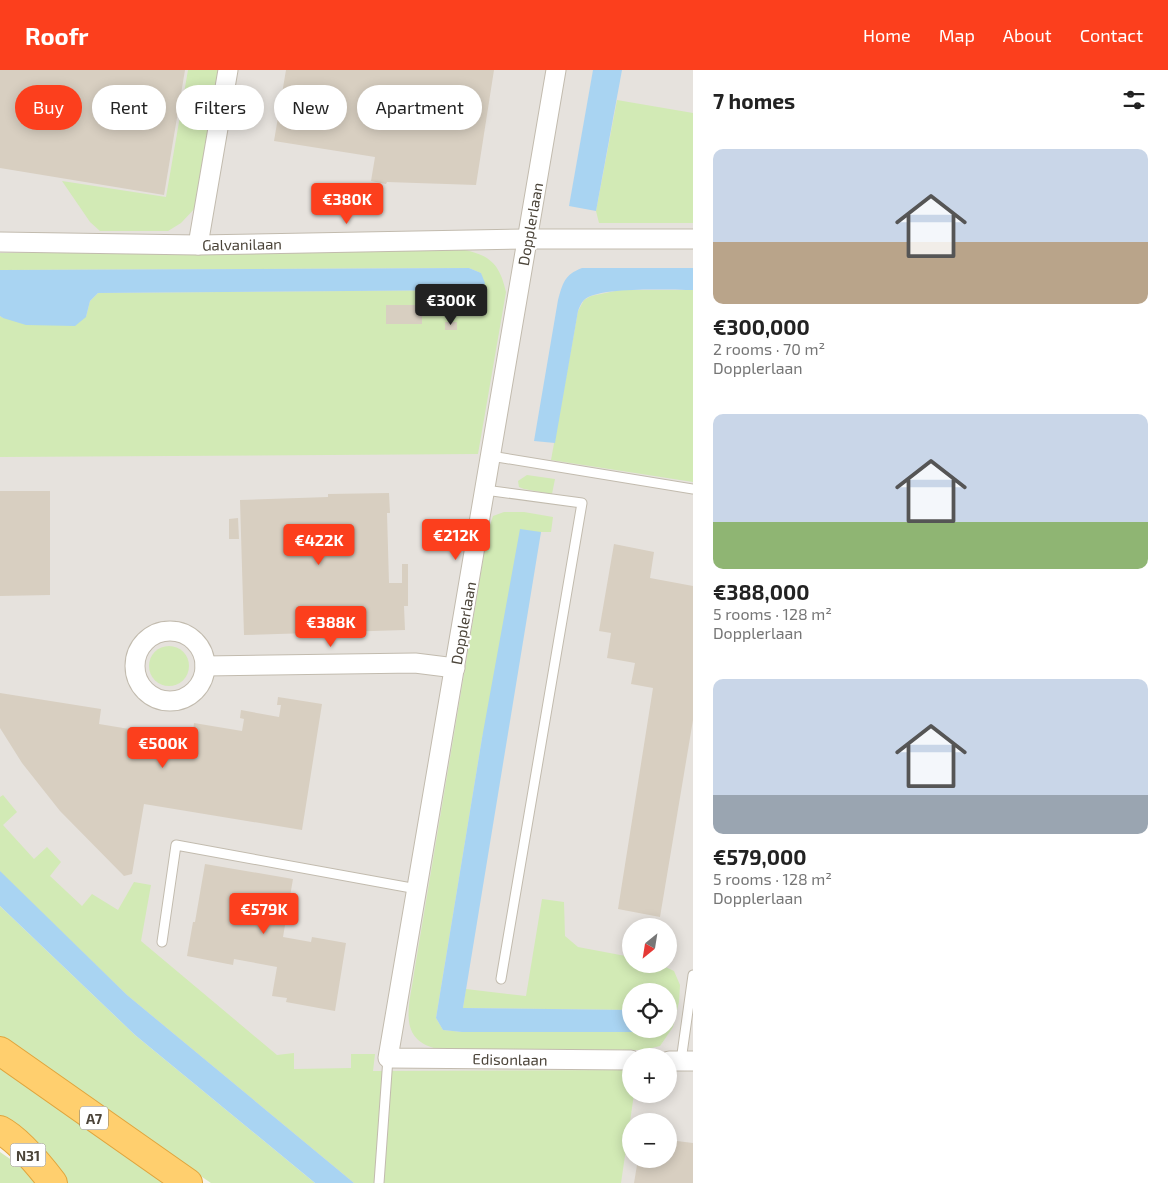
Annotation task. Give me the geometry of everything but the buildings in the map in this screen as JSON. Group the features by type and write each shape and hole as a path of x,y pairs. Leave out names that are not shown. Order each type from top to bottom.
{"highway":[{"name":"A7","path":"0,1051 188,1183"},
{"name":"N31","path":"0,1130 8,1134 53,1183"}],"street":[{"path":"198,244 228,70"},
{"name":"Dopplerlaan","path":"388,1058 556,70"},
{"name":"Galvanilaan","path":"0,242 198,244 527,239 693,239"},
{"path":"205,666 415,663 455,668"},
{"name":"Edisonlaan","path":"388,1058 622,1060"}],"lane":[{"path":"491,456 693,489"},
{"path":"485,490 582,503 501,979"},
{"path":"162,942 176,845 417,889"},
{"path":"681,1061 693,975"},
{"path":"379,1183 388,1058"}],"shaded area":[{"path":"0,70 693,70 693,1183 341,1183 0,892"}],"green space":[{"path":"188,70 221,70 218,85 185,85"},
{"path":"617,100 693,113 693,223 599,223 596,211"},
{"path":"178,130 210,130 197,206 181,223 168,231 100,231 90,222 62,181 166,197"},
{"path":"465,250 482,255 498,269 506,292 478,454 0,457 0,316 3,318 86,317 90,301 98,293 474,290 483,288 481,273 469,268 0,270 0,253"},
{"path":"620,290 693,290 693,482 551,460 578,311 584,300 591,296"},
{"path":"527,475 555,479 552,494 519,487 518,481"},
{"path":"504,512 524,512 553,517 551,532 541,532 482,738 436,1018 443,1030 462,1032 622,1032 622,1038 665,1038 660,1046 652,1048 622,1048 622,1050 438,1049 416,1038 411,1029 409,1019 410,997 488,531 493,516"},
{"path":"173,646 180,649 186,655 189,666 188,674 180,683 173,686 165,686 158,683 150,674 149,662 152,655 161,647"},
{"path":"3,795 17,812 3,825 34,859 47,847 61,862 50,876 82,906 92,894 118,910 134,882 151,885 141,941 277,1055 294,1053 294,1069 351,1068 351,1054 375,1054 373,1071 622,1070 622,1103 633,1103 631,1113 622,1113 623,1168 621,1183 354,1183 127,995 2,874 0,871 0,797"},
{"path":"542,899 564,902 565,936 578,947 622,955 622,973 675,973 680,985 677,1010 677,983 622,983 622,1010 463,1008 466,989 526,996"},
{"path":"0,906 135,1035 315,1183 211,1183 150,1142 96,1101 50,1075 0,1037"},
{"path":"0,1065 165,1183 65,1183 0,1121"},
{"path":"0,1152 26,1170 38,1183 0,1183"}],"water":[{"path":"593,70 622,70 596,211 569,206"},
{"path":"469,268 481,273 485,283 483,288 474,290 98,293 90,301 86,317 75,326 26,325 0,316 0,270"},
{"path":"582,268 693,268 693,290 653,289 619,291 592,296 584,300 578,311 555,443 534,441 561,289 565,280 571,274"},
{"path":"520,529 541,532 463,1008 622,1010 622,1032 462,1032 443,1030 436,1018 482,738"},
{"path":"0,871 127,995 354,1183 315,1183 135,1035 0,906"}]}
